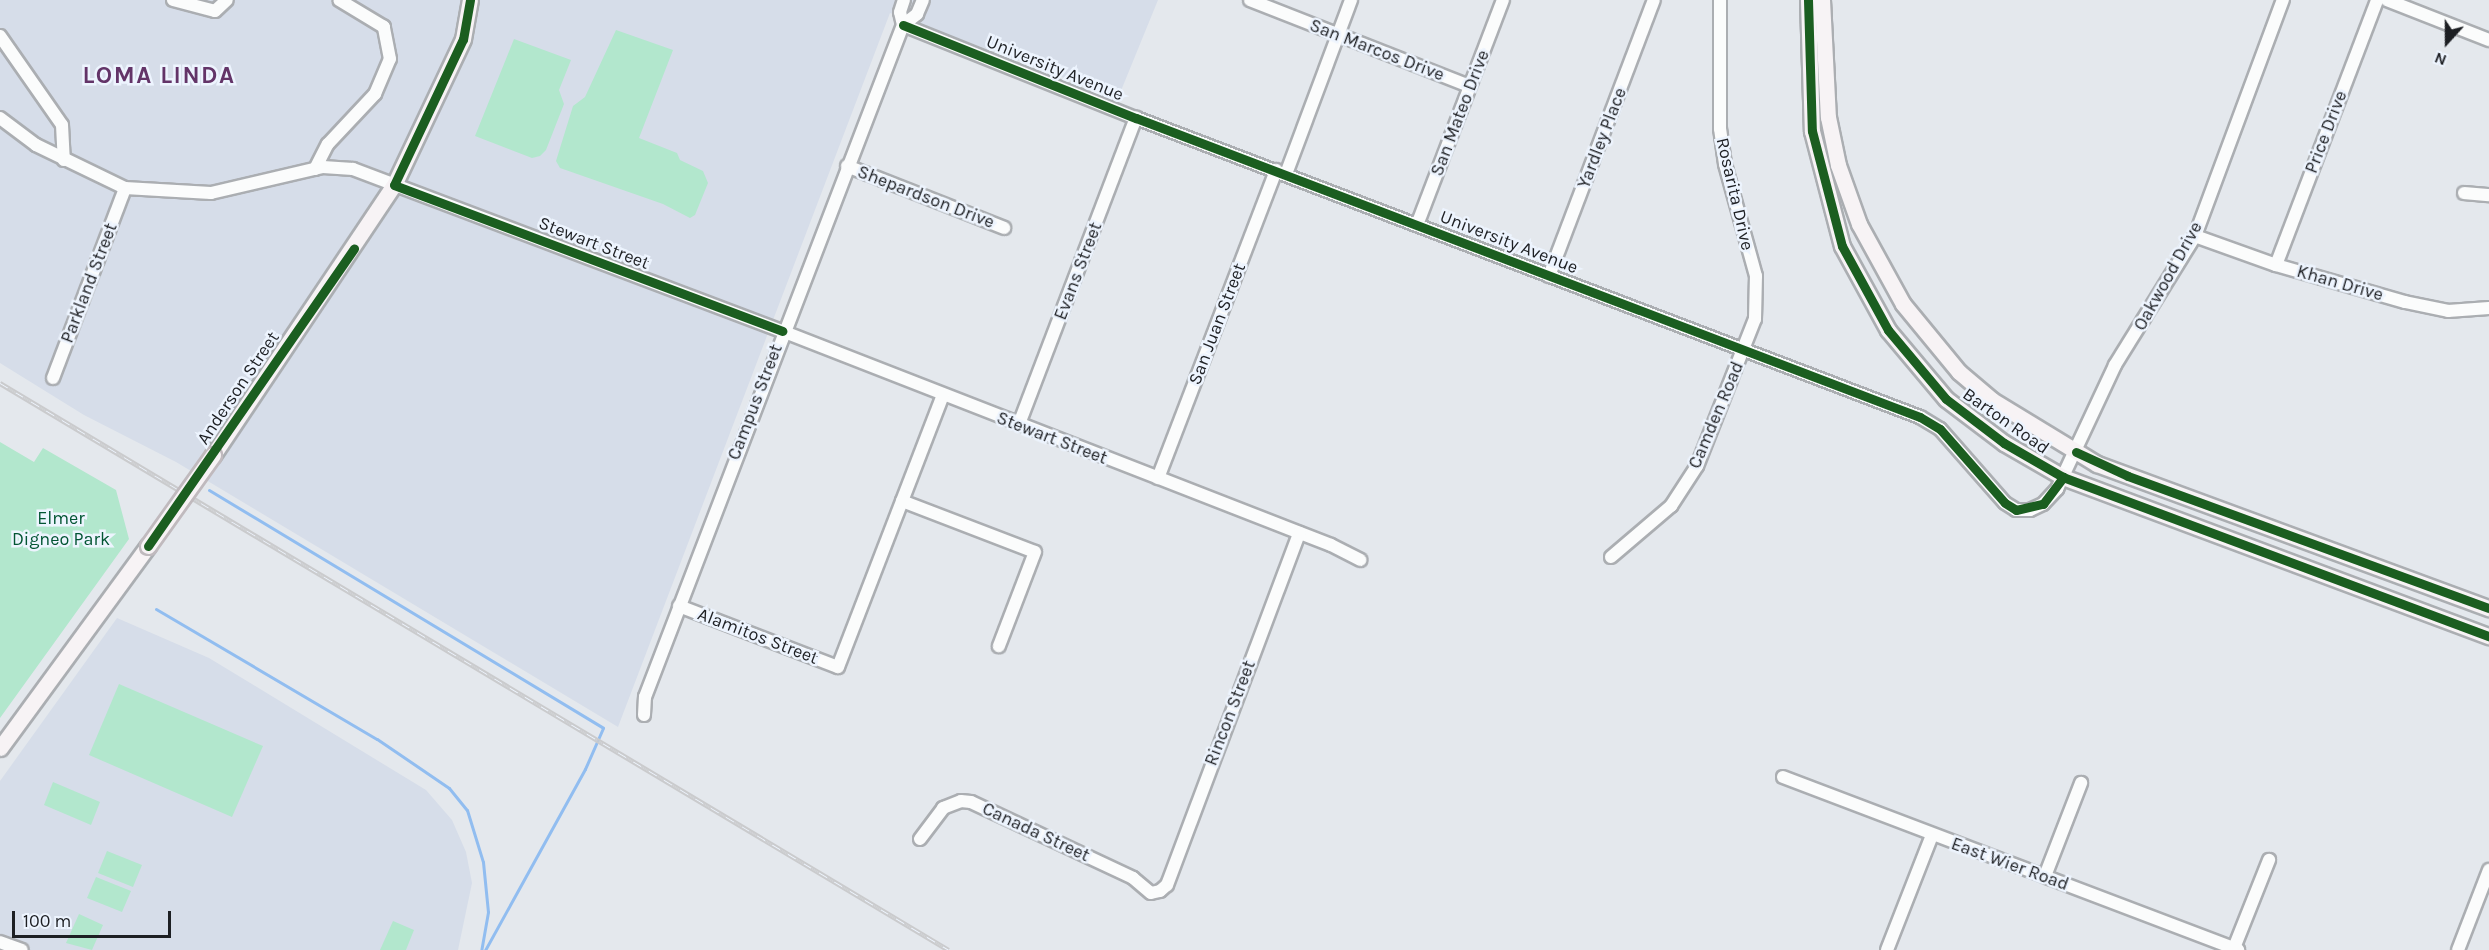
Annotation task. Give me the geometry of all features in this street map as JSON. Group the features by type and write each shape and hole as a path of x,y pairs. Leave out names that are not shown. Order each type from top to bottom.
{"main road":[{"name":"Anderson Street","path":"0,748 213,455 394,185 463,39 470,0"},
{"name":"Barton Road","path":"1808,0 1812,131 1842,246 1866,294 1888,330 1946,399 2004,443 2063,477 2489,636"},
{"name":"Barton Road","path":"1822,0 1828,117 1838,165 1858,224 1903,304 1959,372 1992,400 2076,452 2118,472 2489,608"}],"street":[{"path":"173,0 215,10 227,0"},
{"path":"315,169 328,144 375,94 390,59 384,27 339,0"},
{"name":"Campus Street","path":"903,25 900,12 904,0"},
{"name":"Campus Street","path":"644,715 645,697 782,332 903,25 917,14 923,0"},
{"name":"San Marcos Drive","path":"1250,0 1470,87"},
{"name":"San Juan Street","path":"1158,478 1351,0"},
{"name":"San Mateo Drive","path":"1417,225 1503,0"},
{"name":"Yardley Place","path":"1550,276 1654,0"},
{"name":"Rosarita Drive","path":"1720,0 1720,129 1725,164 1756,276 1755,318 1744,348"},
{"name":"Oakwood Drive","path":"2063,477 2115,365 2195,236 2283,0"},
{"name":"Price Drive","path":"2276,265 2377,0"},
{"path":"2387,0 2489,40"},
{"name":"University Avenue","path":"903,25 1136,118 1920,417 1940,429 1997,495 2016,510 2043,504 2063,477"},
{"path":"0,36 62,125 64,160"},
{"name":"Stewart Street","path":"0,118 64,160 125,188 211,192 315,169 353,169 782,332 1299,533 1360,560"},
{"name":"Evans Street","path":"1018,424 1136,118"},
{"name":"Shepardson Drive","path":"847,166 1004,228"},
{"name":"Parkland Street","path":"53,378 125,188"},
{"path":"2464,193 2489,195"},
{"name":"Khan Drive","path":"2195,236 2276,265 2448,311 2489,308"},
{"name":"Camden Road","path":"1611,557 1671,506 1696,466 1744,348"},
{"path":"943,395 902,501 1035,552 999,646"},
{"name":"Alamitos Street","path":"679,606 838,667 902,501"},
{"name":"Rincon Street","path":"1160,891 1167,885 1299,533"},
{"name":"East Wier Road","path":"1783,777 2236,949"},
{"path":"2045,876 2081,783"},
{"name":"Canada Street","path":"920,839 944,808 961,801 971,802 1133,878 1152,893 1160,891"},
{"path":"1887,950 1932,835"},
{"path":"2236,949 2269,860"},
{"path":"2458,950 2489,870"},
{"path":"0,942 22,950"}],"shaded area":[{"path":"0,0 1158,0 1118,98 890,13 618,727 176,462 84,415 0,363"},
{"path":"117,618 209,658 426,790 452,820 466,852 472,883 458,950 0,950 0,781"}],"green space":[{"path":"616,30 673,50 639,138 677,153 680,160 703,171 708,183 695,215 690,218 663,204 560,168 556,161 573,106 585,97"},
{"path":"514,39 571,60 559,90 564,104 546,150 540,156 532,158 475,136"},
{"name":"Elmer Digneo Park","path":"0,442 34,462 43,448 116,490 129,539 0,718"},
{"path":"119,684 263,746 232,817 89,755"},
{"path":"53,782 100,802 91,825 44,805"},
{"path":"107,851 142,865 133,887 98,873"},
{"path":"96,877 131,891 122,912 87,898"},
{"path":"79,914 103,925 92,950 66,943"},
{"path":"393,921 414,930 406,950 380,950"}],"waterway":[{"path":"209,490 603,728 585,769 485,950"},
{"path":"156,609 377,739 449,788 467,810 483,862 488,912 481,950"}],"railway":[{"path":"0,383 949,950"}],"cycle path":[{"path":"470,0 463,39 394,185 782,331"},
{"path":"1808,0 1812,131 1842,246 1888,330 1946,399 2004,443 2063,477 2489,636"},
{"path":"903,25 1136,118 1920,417 1940,429 2005,503 2016,510 2043,504 2063,477"},
{"path":"148,546 354,248"},
{"path":"2076,452 2128,476 2489,608"}],"district":[{"name":"LOMA LINDA","path":"159,76"}]}
